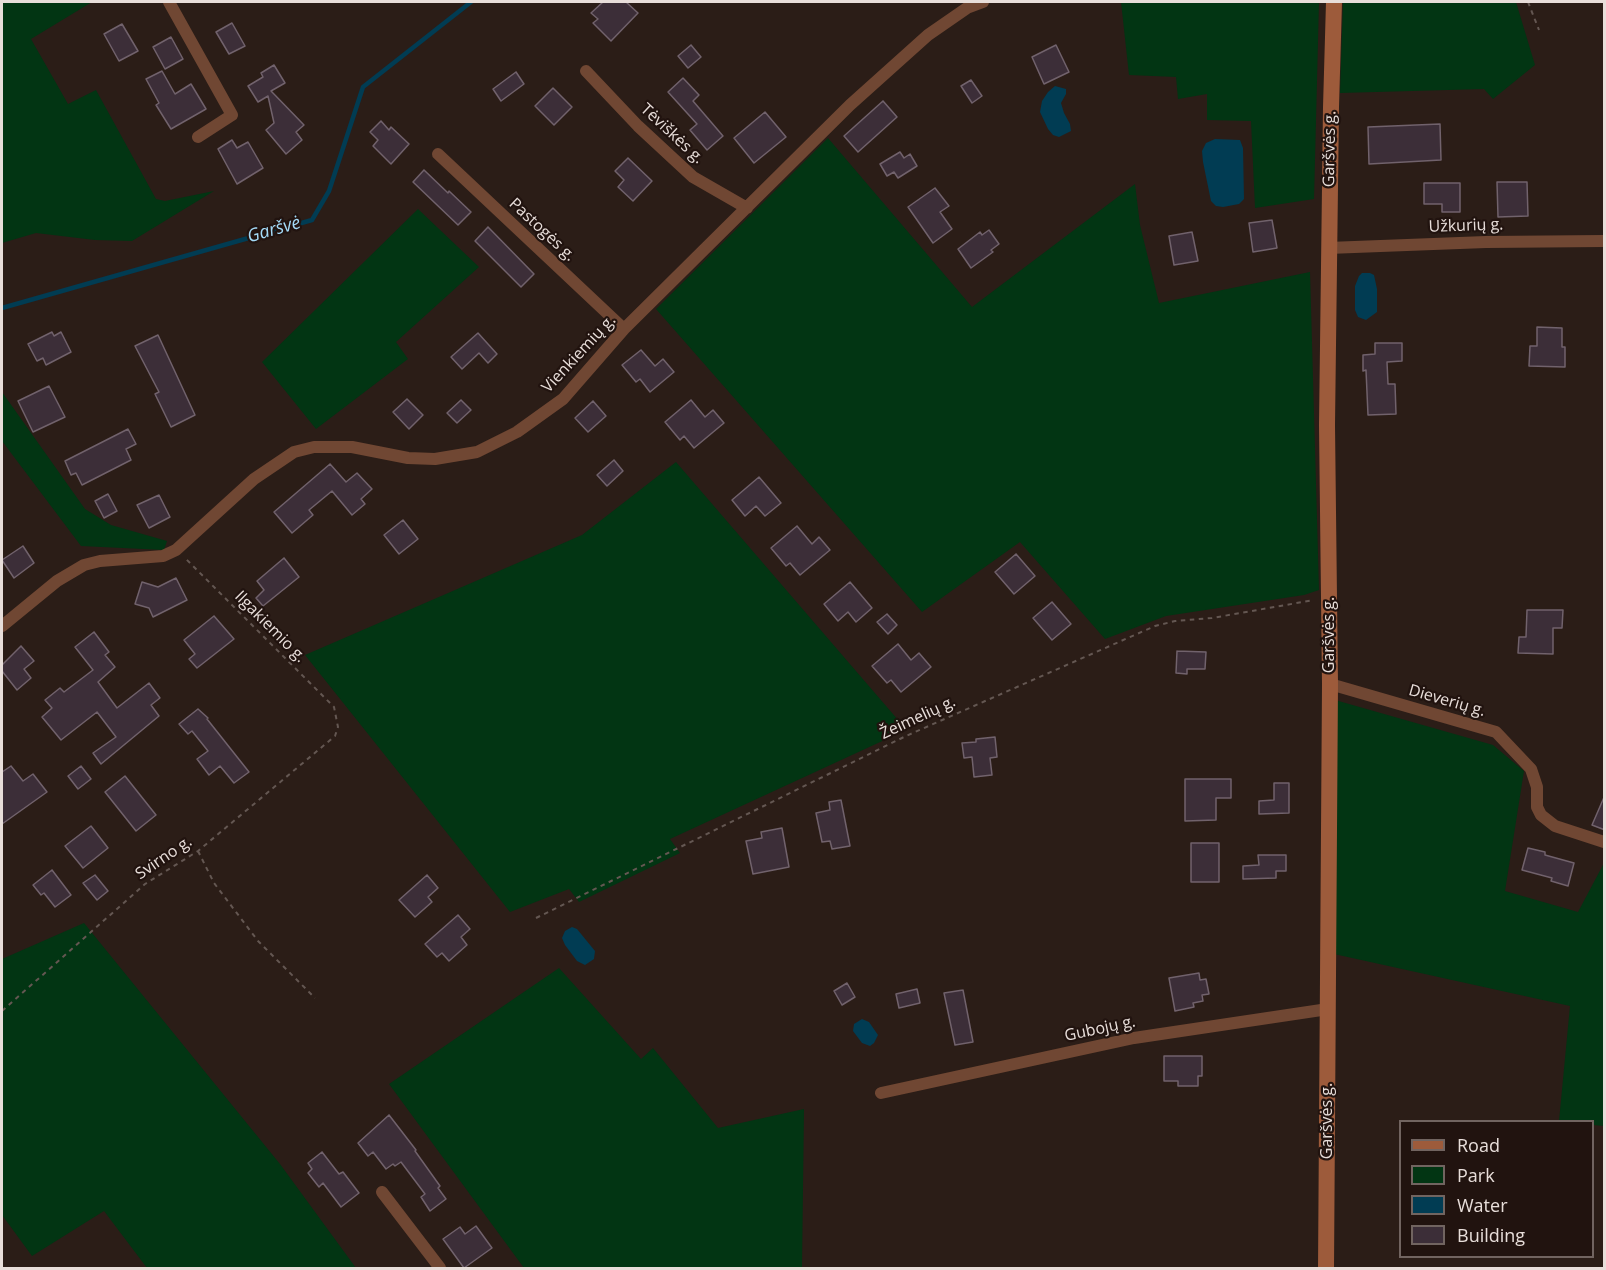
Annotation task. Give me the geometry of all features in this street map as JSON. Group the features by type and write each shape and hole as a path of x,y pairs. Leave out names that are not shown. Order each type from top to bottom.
{"main road":[{"name":"Garšvės g.","path":"1326,1269 1330,684 1328,248 1334,2"}],"street":[{"path":"169,2 232,115 198,137"},
{"name":"Vienkiemių g.","path":"2,626 57,581 84,565 100,561 163,556 176,550 254,479 294,452 314,447 352,447 408,458 435,459 477,452 517,432 563,399 624,329 831,124 928,35 967,8 983,2"},
{"name":"Tėviškės g.","path":"586,71 638,126 693,177 747,208"},
{"name":"Pastogės g.","path":"438,154 624,329"},
{"name":"Užkurių g.","path":"1328,248 1486,242 1605,241"},
{"name":"Dieverių g.","path":"1330,684 1496,732 1531,769 1537,787 1537,807 1541,814 1555,826 1605,842"},
{"name":"Gubojų g.","path":"881,1094 1134,1038 1328,1009"},
{"path":"382,1192 440,1269"}],"path":[{"path":"1528,2 1539,30"},
{"name":"Ilgakiemio g.","path":"176,550 334,707 338,726"},
{"name":"Žeimelių g.","path":"536,918 906,736 1155,626 1175,621 1212,618 1329,596"},
{"name":"Svirno g.","path":"2,1011 145,884 198,851 284,777 327,744 335,736 338,726"},
{"path":"198,851 214,883 258,941 315,998"}],"green space":[{"path":"2,2 92,2 31,39 68,104 96,90 156,199 165,201 214,191 132,241 95,240 36,233 2,243"},
{"path":"1121,2 1319,2 1314,199 1255,208 1251,121 1207,120 1207,94 1178,99 1176,77 1129,75"},
{"path":"1343,2 1516,2 1535,65 1493,99 1484,89 1340,93"},
{"path":"828,138 972,307 1135,184 1140,225 1159,303 1310,272 1319,590 1304,595 1166,616 1105,639 1020,542 922,612 656,309"},
{"path":"418,209 479,267 396,342 408,359 316,429 262,362"},
{"path":"2,392 85,509 111,525 167,541 164,550 81,546 2,441"},
{"path":"676,462 899,721 904,731 670,839 680,853 579,902 569,889 510,912 305,655 582,535"},
{"path":"1335,700 1493,745 1524,771 1505,891 1578,912 1604,863 1604,1126 1594,1125 1594,1120 1559,1120 1570,1006 1334,954"},
{"path":"84,923 280,1164 356,1268 147,1268 104,1211 32,1256 2,1215 2,959"},
{"path":"559,968 641,1059 653,1048 718,1128 804,1109 802,1268 524,1268 389,1084"}],"water":[{"path":"1055,86 1066,89 1061,103 1071,131 1059,137 1053,135 1048,129 1040,112 1042,101"},
{"path":"1215,139 1240,140 1243,148 1244,199 1239,204 1223,207 1216,206 1211,201 1202,151 1206,143"},
{"path":"1362,273 1374,275 1377,289 1377,312 1366,320 1358,317 1355,310 1355,286"},
{"path":"572,927 577,929 595,951 594,959 585,965 577,961 562,938 565,931"},
{"path":"862,1019 869,1022 878,1035 870,1046 862,1043 853,1031 854,1024"}],"building":[{"path":"603,2 626,2 638,13 611,41 593,23 598,19 591,13"},
{"path":"232,23 245,46 229,54 216,32"},
{"path":"122,24 138,51 119,61 104,34"},
{"path":"171,37 183,59 165,69 153,47"},
{"path":"691,45 701,57 688,68 678,56"},
{"path":"1056,45 1069,72 1044,84 1032,57"},
{"path":"274,65 285,83 271,91 304,125 296,132 302,140 286,154 266,130 274,123 268,96 258,102 248,86 263,77 261,73"},
{"path":"162,71 175,94 191,84 206,109 171,129 156,105 159,103 146,79"},
{"path":"516,72 524,84 501,101 493,89"},
{"path":"683,78 699,95 693,101 723,136 707,150 690,130 697,124 668,92"},
{"path":"971,80 982,96 972,103 961,86"},
{"path":"553,88 572,107 554,125 535,106"},
{"path":"883,101 897,117 858,152 844,136"},
{"path":"765,112 786,137 754,163 734,138"},
{"path":"381,121 389,130 391,127 409,144 391,164 373,146 378,140 370,132"},
{"path":"1440,124 1441,160 1369,164 1368,127"},
{"path":"232,140 237,148 248,142 263,168 237,184 218,149"},
{"path":"900,152 904,158 910,154 917,166 898,178 894,172 887,176 880,164"},
{"path":"628,158 652,181 633,201 618,187 624,180 615,171"},
{"path":"424,170 471,212 458,225 413,182"},
{"path":"1497,182 1527,182 1528,216 1498,217"},
{"path":"1424,183 1460,183 1460,212 1442,212 1442,204 1424,204"},
{"path":"935,188 949,206 940,212 952,229 933,243 908,207"},
{"path":"1272,220 1277,248 1253,252 1249,223"},
{"path":"488,227 534,274 521,287 475,241"},
{"path":"989,230 999,244 991,250 993,252 971,268 958,249 980,232 982,235"},
{"path":"1192,232 1198,261 1174,265 1169,236"},
{"path":"1537,327 1562,328 1565,367 1529,366 1530,346 1537,346"},
{"path":"52,332 54,336 61,332 71,352 46,365 43,358 37,361 28,344"},
{"path":"478,333 497,354 488,363 479,353 462,369 451,357"},
{"path":"158,335 195,415 171,427 155,394 159,392 135,346"},
{"path":"1375,343 1402,343 1402,361 1387,362 1388,384 1395,384 1396,414 1368,415 1363,355 1375,354"},
{"path":"641,350 655,366 663,359 674,372 650,392 640,379 636,382 622,365"},
{"path":"49,386 65,417 33,432 18,401"},
{"path":"407,399 423,415 409,429 393,412"},
{"path":"461,400 471,410 457,423 447,413"},
{"path":"691,400 705,417 713,410 724,423 694,448 684,436 680,440 665,422"},
{"path":"593,401 606,416 588,432 575,418"},
{"path":"128,429 136,444 126,449 131,460 82,485 76,473 71,475 65,461"},
{"path":"614,460 623,471 607,486 597,475"},
{"path":"330,464 346,482 357,473 372,489 361,499 365,504 352,515 332,491 309,510 313,515 292,533 274,512"},
{"path":"759,477 781,503 765,516 756,506 745,516 732,500"},
{"path":"108,494 117,511 104,518 95,501"},
{"path":"159,495 170,517 149,528 137,505"},
{"path":"403,520 418,539 399,554 384,535"},
{"path":"797,526 812,544 819,537 830,550 800,575 790,563 786,566 771,548"},
{"path":"23,546 34,563 14,578 2,560"},
{"path":"1016,554 1035,576 1014,594 995,572"},
{"path":"284,558 299,577 263,606 256,598 264,590 257,581"},
{"path":"176,578 187,600 153,617 149,608 135,604 142,582 158,587"},
{"path":"850,582 872,608 856,622 848,612 838,621 824,604"},
{"path":"1052,602 1071,624 1052,640 1033,618"},
{"path":"1527,610 1563,610 1562,628 1553,628 1553,654 1518,653 1519,637 1526,637"},
{"path":"887,614 897,625 888,634 877,622"},
{"path":"214,616 234,639 197,668 189,659 195,654 184,640"},
{"path":"94,632 109,652 105,655 115,667 98,682 117,708 149,683 160,698 151,705 159,716 101,764 93,753 116,737 97,712 61,740 42,717 52,708 45,700 60,688 64,692 93,670 75,647"},
{"path":"898,644 911,660 919,653 931,667 901,692 891,680 887,683 872,666"},
{"path":"21,646 34,661 24,669 31,678 17,690 2,671 2,665"},
{"path":"1177,651 1206,652 1205,669 1187,669 1187,674 1176,673"},
{"path":"198,709 208,718 249,772 234,783 220,766 209,775 197,759 208,751 192,731 188,734 179,724"},
{"path":"995,737 997,757 990,758 992,775 974,777 972,757 964,758 962,743"},
{"path":"11,766 23,781 33,774 47,792 2,824 2,772"},
{"path":"81,766 91,779 78,789 68,776"},
{"path":"125,776 156,815 136,831 105,792"},
{"path":"1185,779 1231,779 1231,798 1216,798 1216,820 1185,821"},
{"path":"1274,783 1289,783 1289,813 1259,814 1259,801 1274,800"},
{"path":"1605,795 1605,830 1592,825"},
{"path":"841,800 850,846 832,849 830,841 822,842 816,813 830,810 829,802"},
{"path":"91,826 108,848 83,868 65,846"},
{"path":"782,828 789,867 753,874 746,841 762,838 761,832"},
{"path":"1191,843 1219,843 1219,882 1191,882"},
{"path":"1528,848 1574,863 1568,886 1551,881 1552,878 1522,870"},
{"path":"1258,855 1286,855 1286,871 1276,871 1276,878 1243,879 1243,866 1259,865"},
{"path":"52,870 71,895 55,907 44,893 41,895 33,885"},
{"path":"95,875 108,891 97,900 83,883"},
{"path":"427,875 438,888 428,897 432,902 415,917 399,900"},
{"path":"458,915 470,929 461,937 467,945 449,961 442,953 437,957 425,944"},
{"path":"1199,973 1200,980 1206,979 1209,994 1202,995 1203,1001 1193,1003 1194,1007 1175,1011 1169,978"},
{"path":"847,983 855,997 842,1005 834,991"},
{"path":"917,989 920,1003 899,1008 896,994"},
{"path":"963,990 973,1042 955,1045 944,993"},
{"path":"1164,1056 1202,1056 1202,1076 1198,1076 1198,1086 1178,1086 1178,1081 1164,1081"},
{"path":"389,1115 416,1150 446,1199 430,1211 421,1197 425,1194 401,1162 386,1169 373,1152 368,1156 358,1143"},
{"path":"322,1152 339,1174 343,1172 359,1193 341,1207 323,1183 319,1187 308,1173 312,1169 308,1163"},
{"path":"476,1226 492,1248 464,1268 443,1239 460,1227 465,1234"}],"waterway":[{"name":"Garšvė","path":"2,308 312,220 329,191 363,87 471,2"}]}
